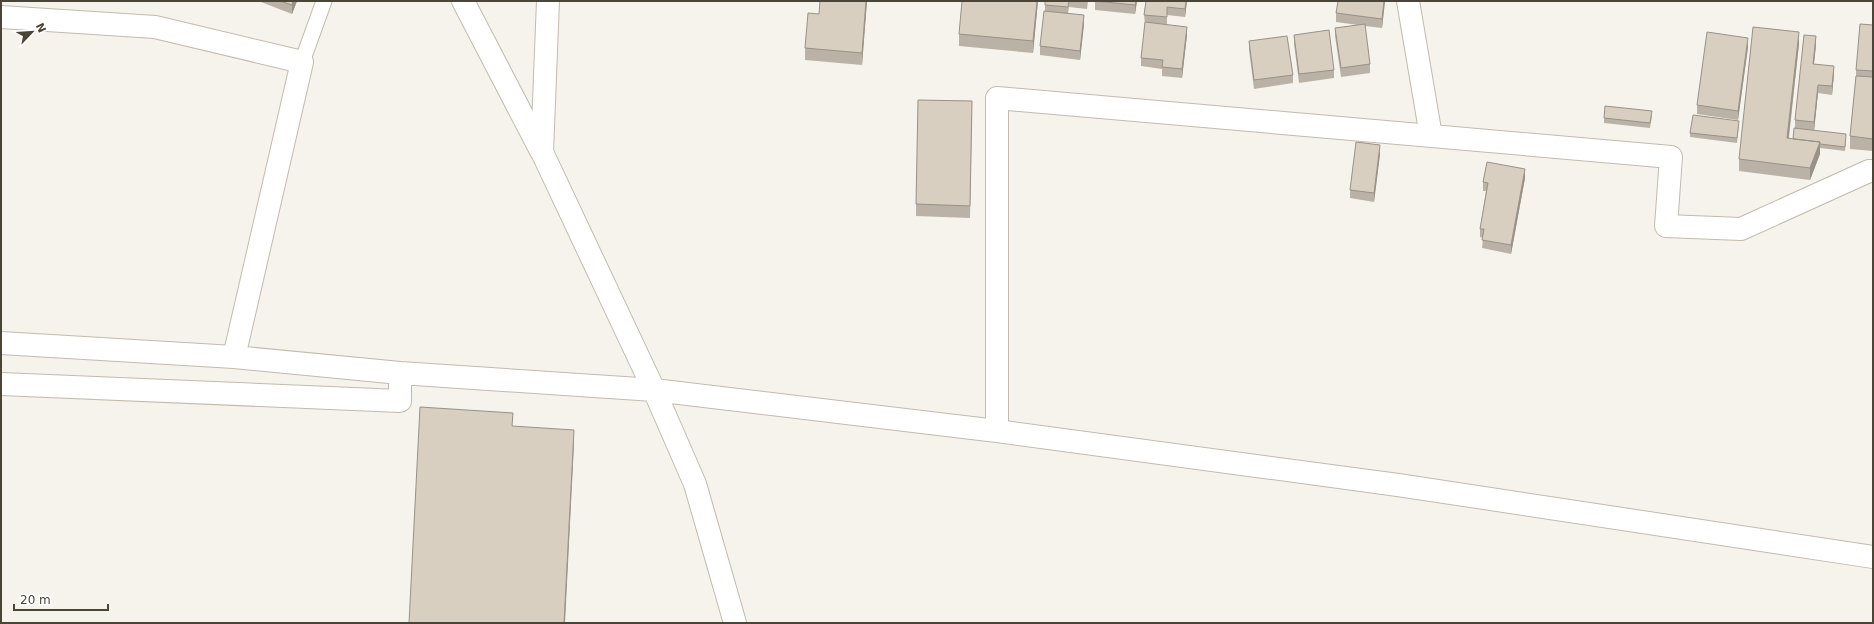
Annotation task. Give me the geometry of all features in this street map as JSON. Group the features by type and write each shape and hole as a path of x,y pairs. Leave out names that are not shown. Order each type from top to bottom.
{"street":[{"path":"463,1 542,152 654,390 695,484 735,623"},
{"path":"542,152 548,1"},
{"path":"1408,1 1431,136"},
{"path":"1,17 154,27 302,62 234,357"},
{"path":"997,431 997,98 1671,157 1666,226 1741,229 1869,171 1873,171"},
{"path":"1,343 234,357 400,373 654,390 997,431 1398,485 1873,557"},
{"path":"1,384 400,401 400,373"}],"lane":[{"path":"302,62 324,1"}],"building":[{"path":"280,1 293,1 292,5"},
{"path":"820,1 866,1 862,53 805,48 808,13 819,14"},
{"path":"962,1 1037,1 1033,41 959,34"},
{"path":"1045,1 1069,1 1068,7 1045,5"},
{"path":"1095,1 1136,1 1135,5"},
{"path":"1146,1 1186,1 1185,9 1167,7 1167,17 1144,15"},
{"path":"1338,1 1384,1 1382,19 1336,13"},
{"path":"1044,11 1084,15 1080,51 1040,46"},
{"path":"1145,22 1187,27 1182,69 1162,67 1163,60 1141,58"},
{"path":"1365,24 1370,64 1341,68 1335,28"},
{"path":"1860,24 1873,25 1873,71 1856,70"},
{"path":"1753,27 1799,32 1787,138 1820,142 1810,168 1739,159"},
{"path":"1329,30 1334,70 1299,74 1294,35"},
{"path":"1707,32 1748,38 1738,111 1697,105"},
{"path":"1804,35 1816,36 1813,64 1834,66 1832,86 1818,85 1814,122 1795,120"},
{"path":"1287,36 1293,75 1254,80 1249,41"},
{"path":"1856,76 1873,77 1873,139 1850,136"},
{"path":"918,100 972,101 970,206 916,204"},
{"path":"1605,106 1652,111 1650,123 1604,118"},
{"path":"1693,115 1739,121 1737,138 1690,133"},
{"path":"1794,128 1846,134 1845,147 1793,139"},
{"path":"1356,142 1380,145 1374,193 1350,190"},
{"path":"1487,162 1525,169 1511,245 1482,240 1484,229 1480,229 1488,183 1483,182"},
{"path":"420,407 513,413 512,426 574,430 564,623 409,623"}]}
